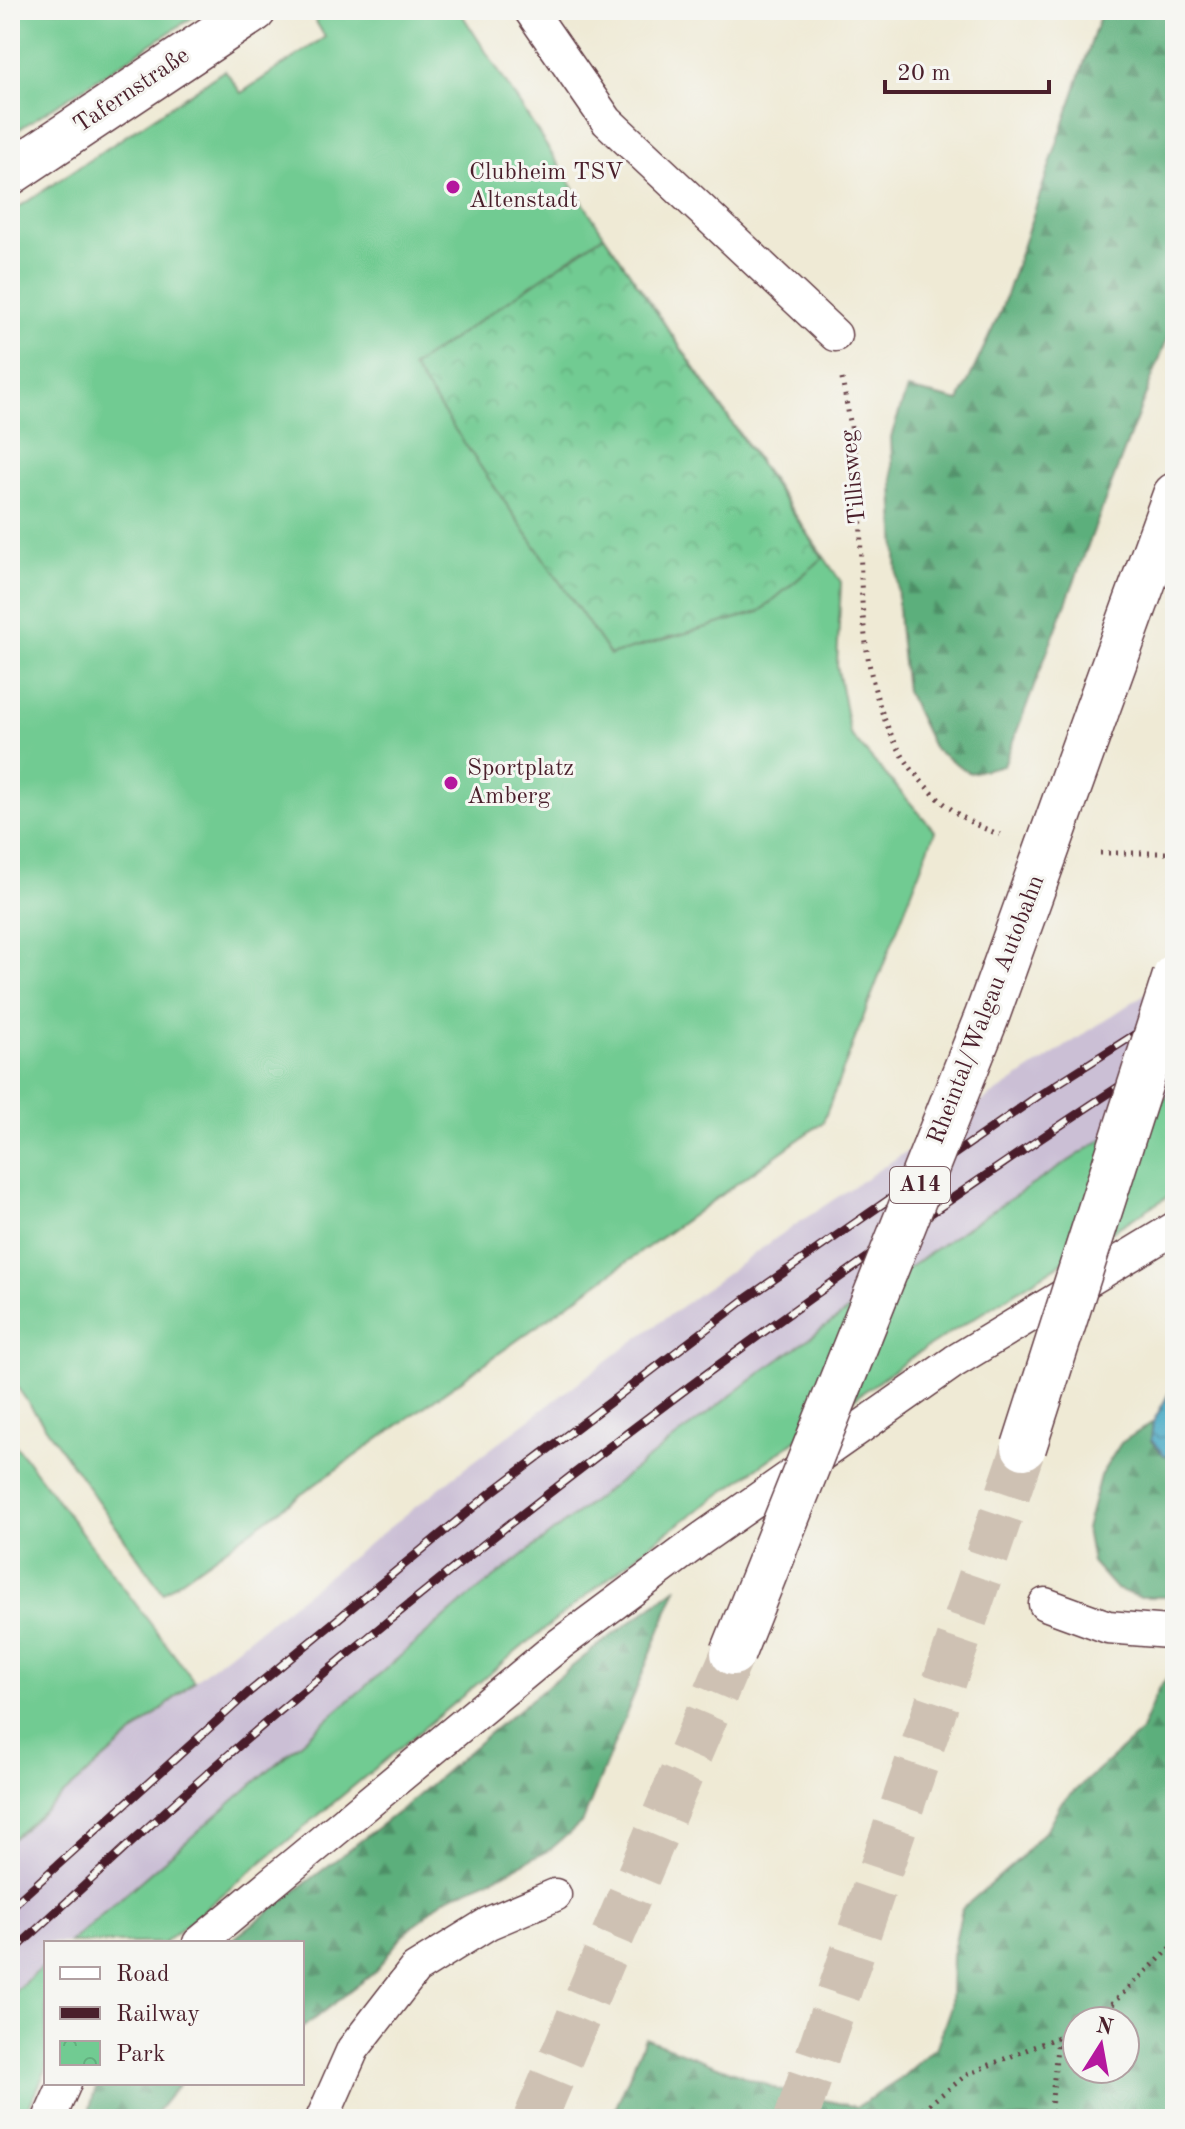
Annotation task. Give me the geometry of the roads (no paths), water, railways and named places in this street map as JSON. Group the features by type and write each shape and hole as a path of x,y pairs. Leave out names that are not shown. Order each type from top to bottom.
{"main road":[{"name":"Tafernstraße","path":"10,173 254,10"},
{"name":"Rheintal/Walgau Autobahn","path":"733,1653 987,1016 1175,495"},
{"path":"1024,1447 1175,976"}],"lane":[{"path":"530,10 607,121 835,335"},
{"path":"201,1941 560,1644 701,1539 955,1361 1175,1228"},
{"path":"1045,1604 1108,1627 1169,1632 1175,1629"},
{"path":"322,2119 353,2049 415,1969 489,1923 555,1895"},
{"path":"49,2119 64,2085"}],"water":[{"path":"1175,1382 1175,1457 1164,1455 1151,1440 1153,1422"}],"tunnel":[{"path":"796,2119 1024,1447"},
{"path":"535,2119 733,1653"}],"railway":[{"path":"10,1908 248,1693 492,1492 747,1298 1038,1096 1175,1009"},
{"path":"10,1954 269,1720 598,1455 940,1207 1175,1050"}],"place":[{"name":"Clubheim TSV Altenstadt","path":"453,187"},
{"name":"Sportplatz Amberg","path":"451,783"}]}
